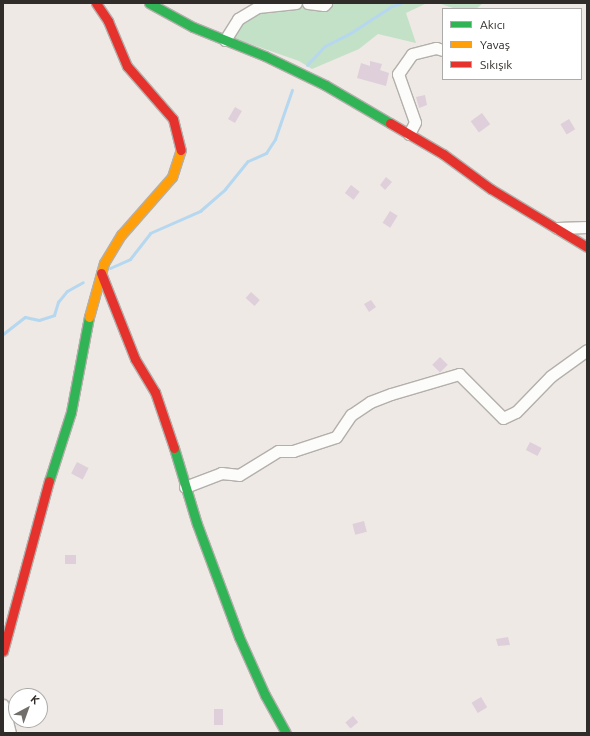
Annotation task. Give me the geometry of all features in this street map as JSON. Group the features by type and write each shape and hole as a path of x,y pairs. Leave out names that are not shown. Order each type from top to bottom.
{"street":[{"path":"3,651 51,474 71,412 91,308 104,263 120,235 172,177 182,152 173,119 127,66 108,21 96,3"},
{"path":"149,3 193,27 265,56 325,85 443,154 491,189 558,228 587,247"},
{"path":"225,40 238,19 258,7 296,3"},
{"path":"308,3 324,5 326,3"},
{"path":"409,134 415,122 398,74 412,54 436,48 442,50"},
{"path":"558,228 587,227"},
{"path":"101,273 135,359 155,392 213,571 239,637 265,695 286,733"},
{"path":"185,488 221,473 238,474 278,451 293,451 336,437 351,415 370,402 391,394 459,374 503,418 516,412 552,376 587,350"},
{"path":"3,705 10,733"}],"green space":[{"path":"333,3 427,3 406,13 416,43 378,34 359,49 312,69 299,61 233,38 241,21 261,10 304,6 324,9"},
{"path":"438,3 483,3 477,8 453,8"}],"building":[{"path":"370,61 382,64 380,70 389,73 386,86 357,78 361,63 370,66"},
{"path":"425,95 427,105 419,108 416,97"},
{"path":"235,107 242,111 235,123 228,119"},
{"path":"482,113 490,124 479,133 471,121"},
{"path":"569,119 575,129 567,134 560,124"},
{"path":"386,177 392,182 385,190 380,185"},
{"path":"351,185 360,192 354,200 345,193"},
{"path":"390,211 398,216 390,228 383,223"},
{"path":"251,292 260,300 255,306 246,298"},
{"path":"371,300 376,307 369,312 364,304"},
{"path":"440,357 448,365 440,373 432,365"},
{"path":"530,442 542,448 537,456 526,450"},
{"path":"77,462 89,468 83,479 71,474"},
{"path":"364,521 367,532 355,535 352,524"},
{"path":"65,555 76,555 76,564 65,564"},
{"path":"508,637 510,645 498,646 496,639"},
{"path":"481,697 487,707 478,713 472,703"},
{"path":"214,709 223,709 223,725 214,725"},
{"path":"353,716 358,722 350,729 345,722"}],"waterway":[{"path":"307,65 325,46 352,32 392,6 401,3"},
{"path":"110,268 130,259 150,233 200,211 225,189 248,161 266,153 275,139 292,90"},
{"path":"3,334 25,317 39,320 54,315 58,302 67,291 83,282"}],"traffic: fast":[{"path":"149,3 193,27 265,56 325,85 390,123"},
{"path":"49,481 71,412 89,317"},
{"path":"174,448 197,524 239,637 265,695 286,733"}],"traffic: slow":[{"path":"89,317 104,263 121,235 172,177 181,150"}],"traffic: jam":[{"path":"96,3 108,21 127,66 173,119 181,150"},
{"path":"390,123 443,154 491,189 587,247"},
{"path":"101,273 135,359 155,392 174,448"},
{"path":"3,651 49,481"}]}
